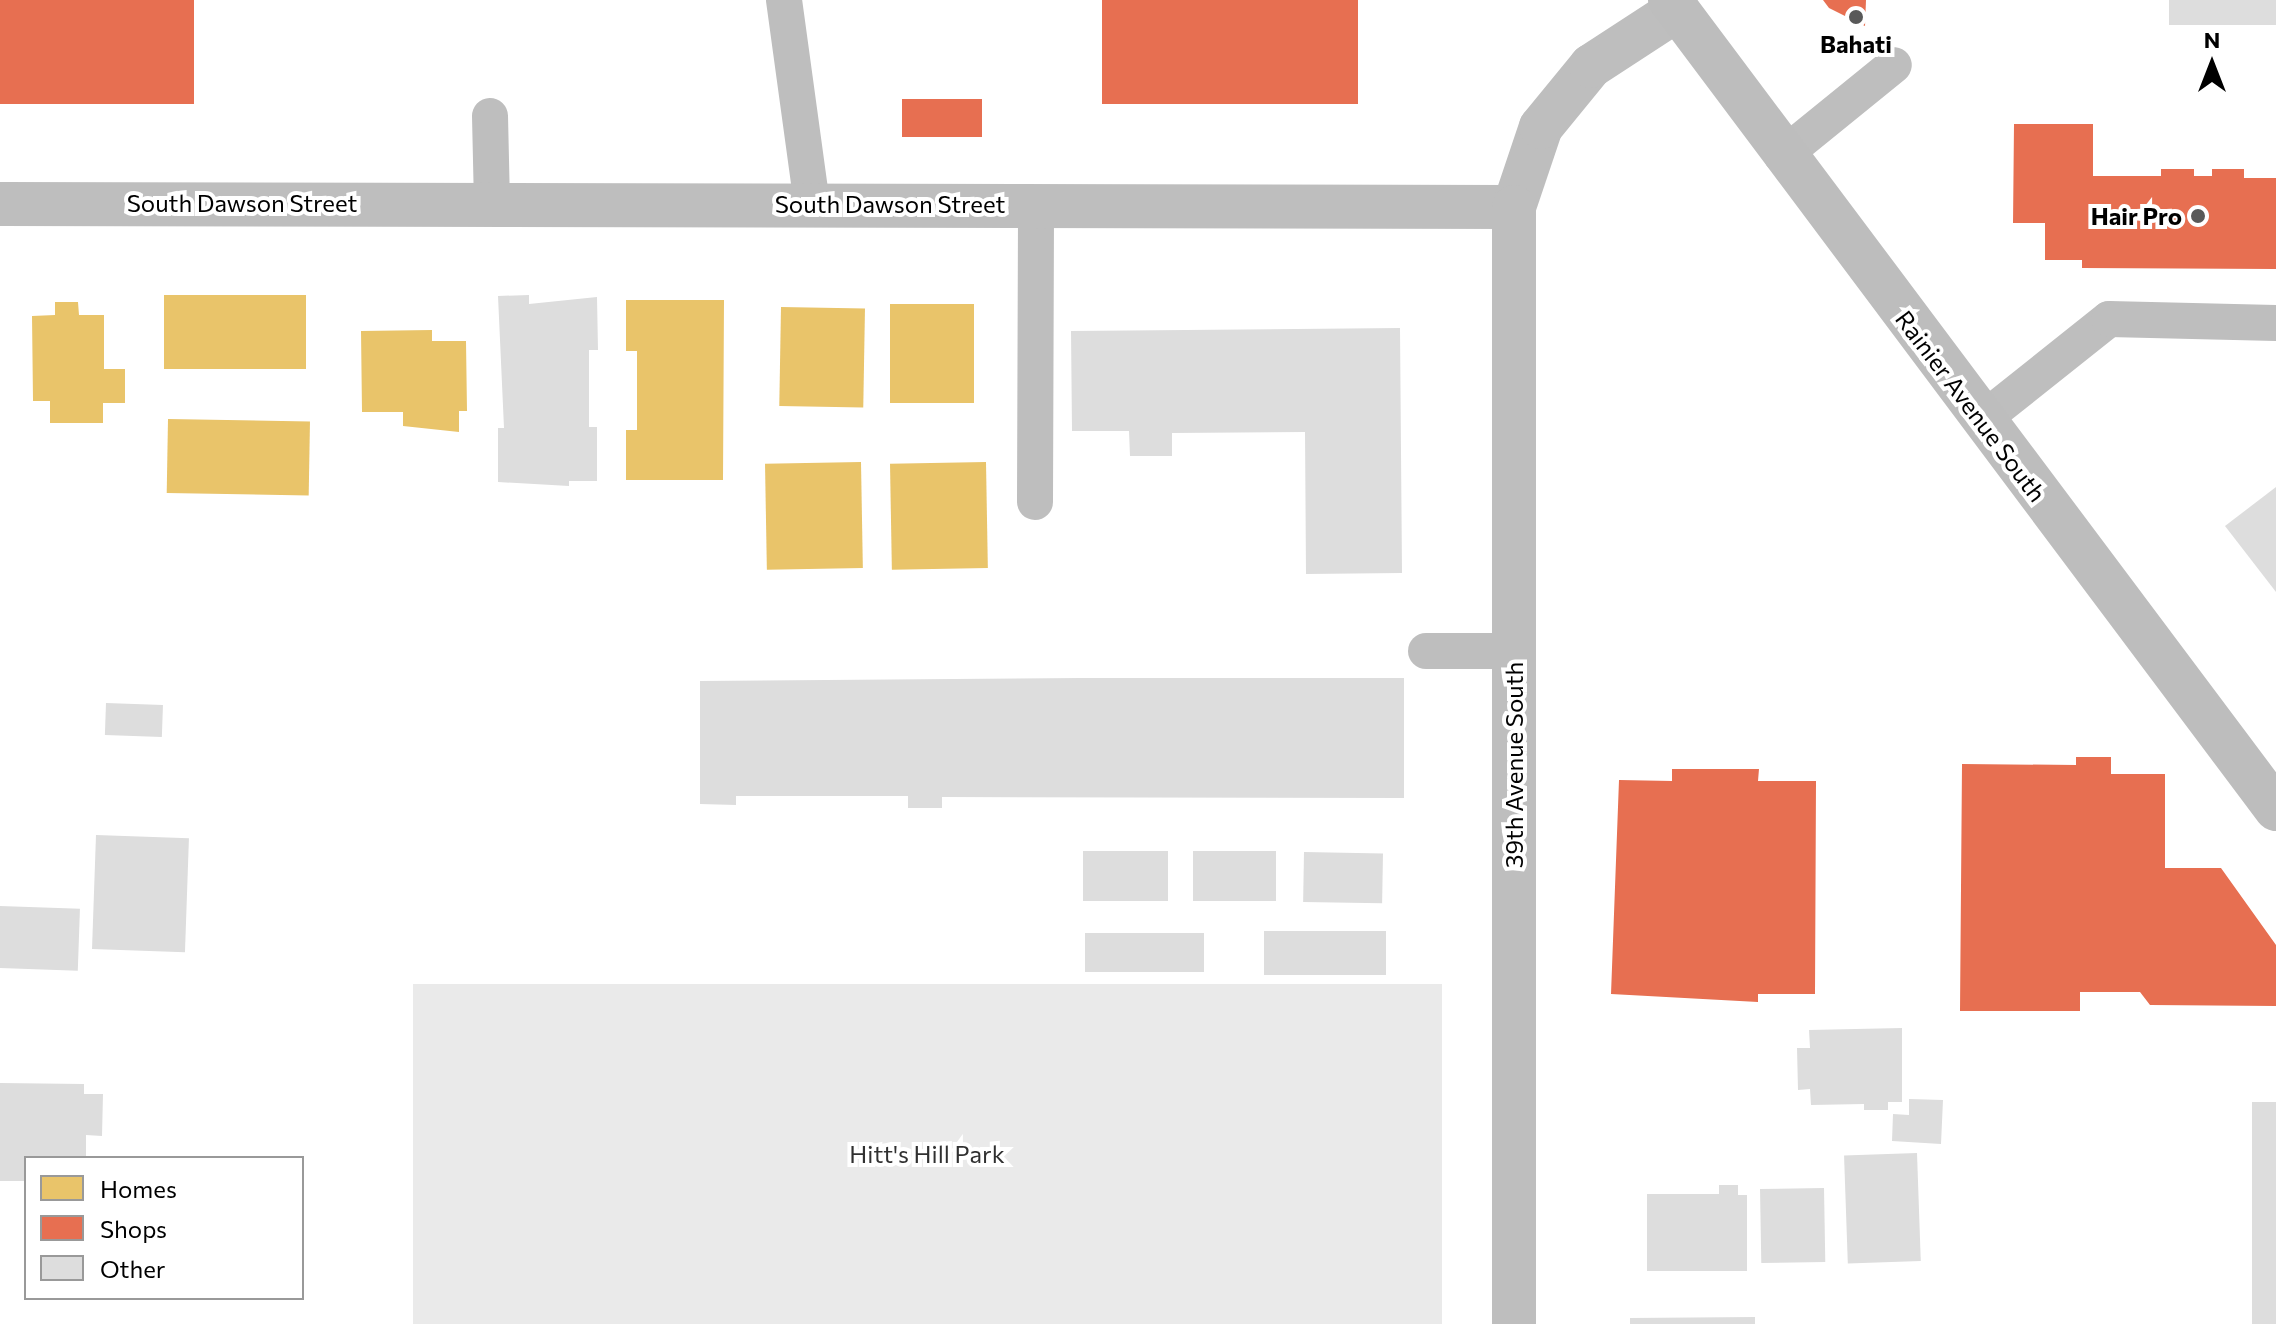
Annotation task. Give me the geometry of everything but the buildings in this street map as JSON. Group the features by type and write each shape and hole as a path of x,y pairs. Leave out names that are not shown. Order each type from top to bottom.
{"main road":[{"name":"Rainier Avenue South","path":"1674,5 1782,156 2276,809"}],"street":[{"path":"1514,207 1541,127 1591,66 1674,5"},
{"name":"South Dawson Street","path":"0,204 492,202 1514,207"},
{"name":"39th Avenue South","path":"1514,207 1514,1324"}],"lane":[{"path":"784,0 812,204"},
{"path":"1782,156 1894,65"},
{"path":"490,116 492,202"},
{"path":"1035,502 1036,205"},
{"path":"1982,420 2109,319 2276,323"},
{"path":"1426,651 1514,651"}],"green space":[{"name":"Hitt's Hill Park","path":"413,984 1442,984 1442,1324 413,1324"}],"place":[{"name":"Bahati","path":"1856,17"},
{"name":"Hair Pro","path":"2198,216"}]}
